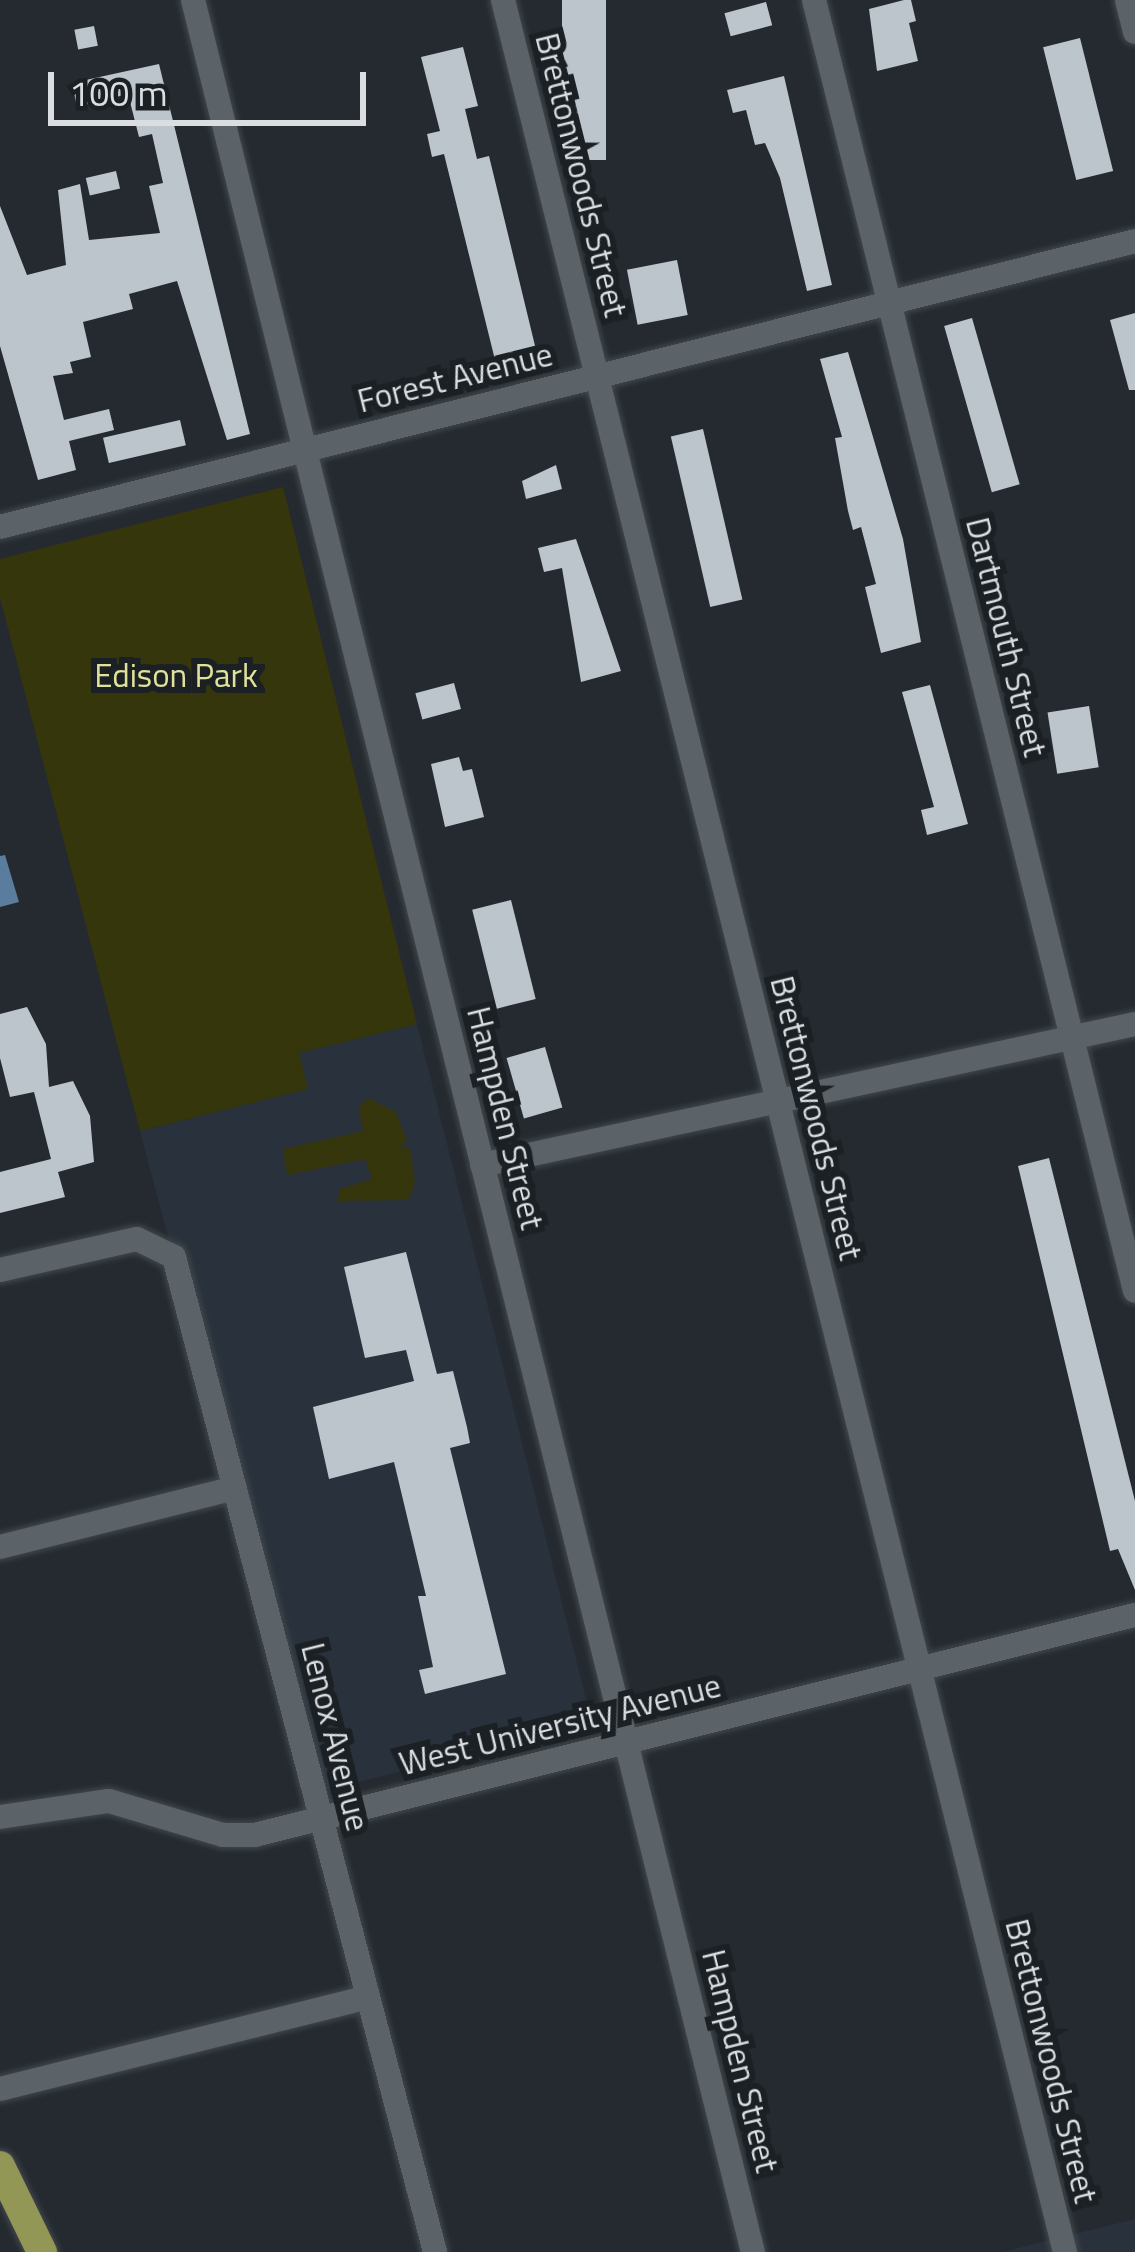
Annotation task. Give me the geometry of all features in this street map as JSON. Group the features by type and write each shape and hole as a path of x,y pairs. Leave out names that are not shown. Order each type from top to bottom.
{"main road":[{"path":"0,2166 42,2252"}],"street":[{"name":"Hampden Street","path":"193,0 753,2252"},
{"name":"Brettonwoods Street","path":"503,0 1066,2252"},
{"name":"Dartmouth Street","path":"814,0 1135,1291"},
{"path":"1127,0 1135,32"},
{"name":"Forest Avenue","path":"0,527 1135,241"},
{"path":"482,1165 1135,1024"},
{"name":"Lenox Avenue","path":"0,1270 137,1238 160,1244 176,1264 434,2252"},
{"path":"0,1547 235,1488"},
{"name":"West University Avenue","path":"0,1817 110,1801 223,1835 323,1820 1135,1615"},
{"path":"0,2090 368,1996"}],"shaded area":[{"path":"417,1024 592,1723 315,1793 140,1131 307,1089 298,1053"},
{"path":"1135,2219 1135,2252 1003,2252 1034,2244"}],"green space":[{"name":"Edison Park","path":"283,487 417,1024 299,1053 308,1089 140,1131 0,598 0,559"},
{"path":"368,1098 396,1112 407,1141 400,1147 410,1147 415,1183 408,1200 338,1201 339,1189 372,1179 365,1159 287,1175 283,1149 363,1131 359,1107"}],"water":[{"path":"5,855 19,902 0,907 0,856"}],"building":[{"path":"562,0 606,0 606,160 562,160"},
{"path":"911,0 916,21 909,23 918,61 877,71 869,9"},
{"path":"766,2 772,25 731,36 724,13"},
{"path":"94,26 98,46 78,49 74,30"},
{"path":"1080,38 1113,171 1076,180 1043,47"},
{"path":"463,47 478,106 465,109 477,159 489,156 538,358 497,368 444,154 432,157 427,134 440,131 421,57"},
{"path":"159,64 250,434 227,440 177,281 129,294 133,309 83,322 91,357 70,362 73,373 53,376 64,420 109,409 114,430 69,441 76,470 38,480 0,346 0,206 27,275 66,265 58,190 80,184 89,240 160,233 149,186 163,183 152,134 139,137 128,94 77,107 72,83"},
{"path":"784,76 832,285 807,291 780,178 765,143 755,145 746,110 733,113 727,90"},
{"path":"116,171 120,189 90,196 86,178"},
{"path":"677,260 688,315 638,325 627,270"},
{"path":"1135,313 1135,390 1129,390 1110,320"},
{"path":"972,318 1020,484 992,492 944,326"},
{"path":"848,352 903,539 921,642 881,653 865,587 876,584 861,527 853,530 848,511 835,438 842,437 820,359"},
{"path":"180,420 186,445 109,463 103,438"},
{"path":"703,429 742,600 710,607 671,436"},
{"path":"556,465 562,489 526,499 522,481"},
{"path":"576,539 621,671 581,682 562,568 544,572 538,548"},
{"path":"454,683 461,709 422,719 415,693"},
{"path":"930,685 968,824 927,835 921,810 934,807 902,692"},
{"path":"1089,706 1099,767 1057,774 1048,713"},
{"path":"459,757 463,771 472,769 484,817 445,827 431,764"},
{"path":"511,900 536,999 497,1009 472,910"},
{"path":"27,1007 46,1044 49,1087 73,1081 90,1116 94,1162 58,1172 65,1197 0,1213 0,1172 51,1159 34,1092 10,1097 0,1058 0,1014"},
{"path":"545,1047 562,1108 524,1119 507,1058"},
{"path":"1049,1158 1135,1501 1135,1590 1118,1549 1110,1551 1018,1166"},
{"path":"406,1252 437,1374 453,1371 467,1427 470,1443 450,1448 506,1674 425,1694 419,1670 433,1667 418,1596 426,1596 394,1462 329,1479 313,1407 414,1381 406,1350 365,1358 344,1267"}]}
